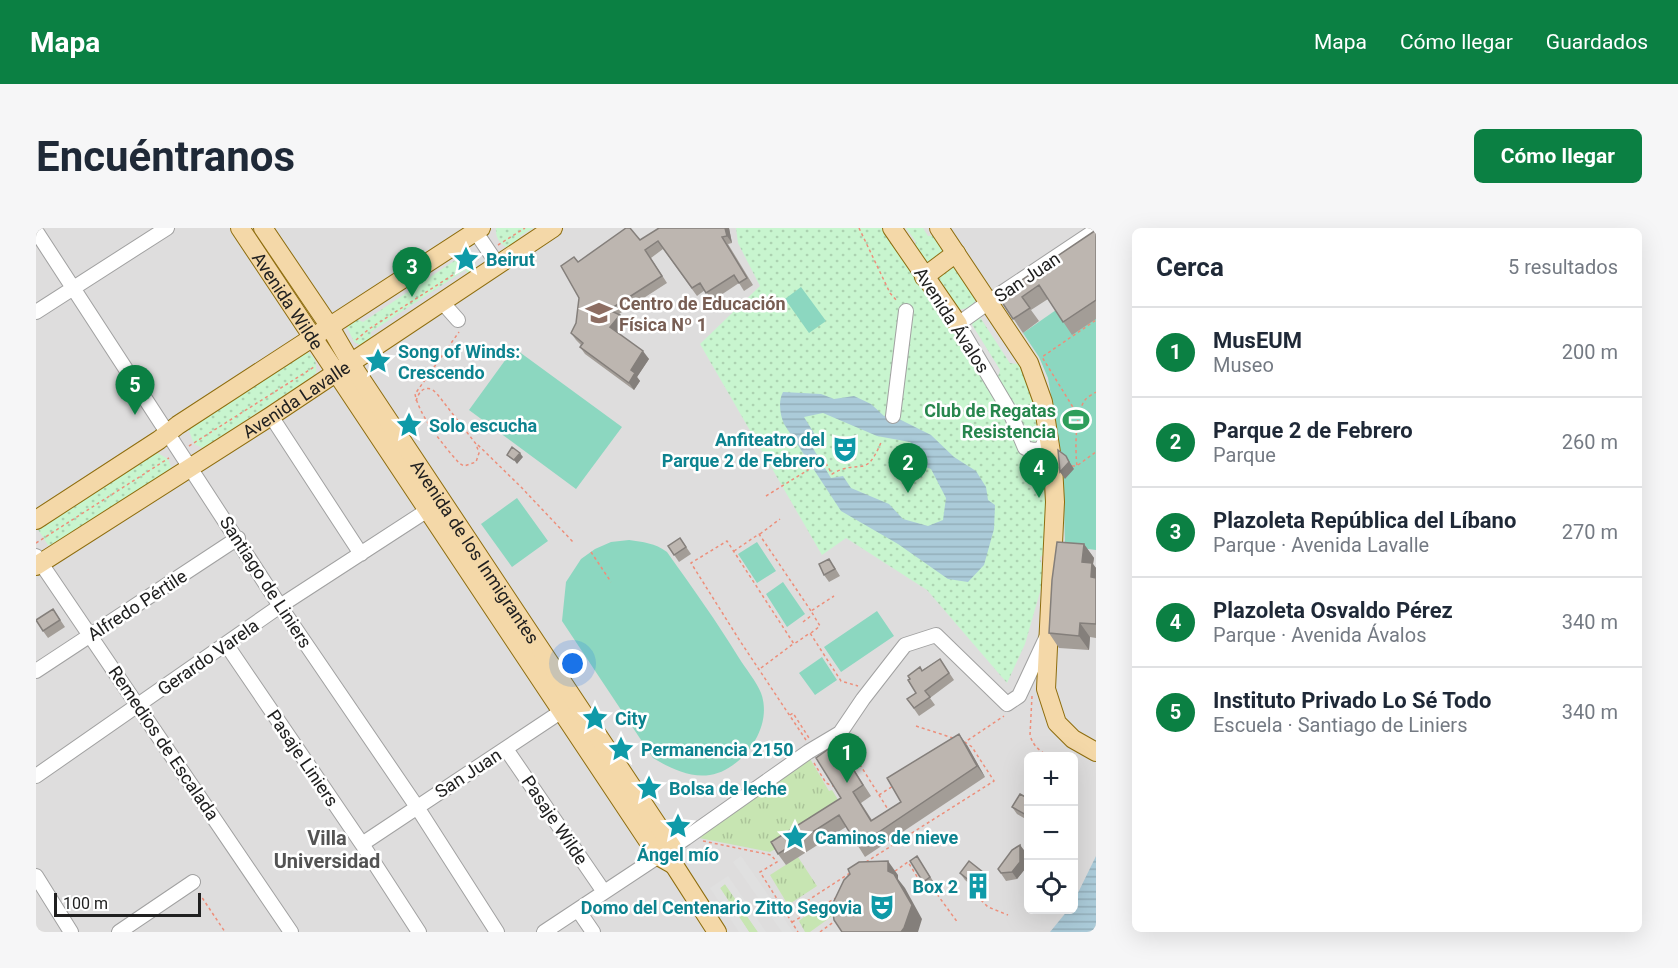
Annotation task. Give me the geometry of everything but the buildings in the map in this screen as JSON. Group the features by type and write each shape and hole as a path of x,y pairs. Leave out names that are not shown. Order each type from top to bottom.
{"main road":[{"name":"Avenida Wilde","path":"240,228 313,338 340,361"},
{"name":"Avenida Wilde","path":"263,228 330,327 340,361"},
{"name":"Avenida Lavalle","path":"38,561 191,468 271,416 340,361 442,302 494,258 553,228"},
{"name":"Avenida Ávalos","path":"892,228 928,287 958,324"},
{"path":"939,228 1029,363 1043,402 1053,465 1055,502 1046,689 1057,723 1073,739 1096,752"},
{"path":"36,520 477,229"},
{"path":"928,287 956,253"},
{"name":"Avenida de los Inmigrantes","path":"340,361 355,370 435,506 568,707 673,851 717,932"}],"street":[{"path":"36,312 167,228"},
{"path":"477,229 494,258"},
{"name":"San Juan","path":"958,324 1096,230"},
{"name":"Santiago de Liniers","path":"36,231 238,538 280,606 417,807 498,932"},
{"path":"442,302 458,321"},
{"path":"893,416 906,310"},
{"name":"Avenida Ávalos","path":"958,324 1009,410 1025,448 1041,449 1049,433"},
{"path":"271,416 361,554"},
{"name":"Gerardo Varela","path":"36,776 280,606 435,506"},
{"name":"Alfredo Pértile","path":"36,671 238,538"},
{"name":"Remedios de Escalada","path":"38,561 291,932"},
{"path":"544,932 604,892 673,851 808,752 840,733 870,689 905,645 936,635 1007,704 1020,696 1049,631"},
{"name":"Pasaje Liniers","path":"226,644 420,932"},
{"name":"San Juan","path":"362,844 568,707"},
{"name":"Pasaje Wilde","path":"506,749 604,892"},
{"name":"Avenida de los Inmigrantes","path":"673,851 707,932"},
{"path":"36,876 71,932"},
{"path":"119,932 193,882"},
{"path":"578,910 593,932"}],"path":[{"path":"36,543 317,365 340,361 369,329 494,258 525,228"},
{"path":"859,228 891,293 906,310"},
{"path":"458,321 462,327 416,394 416,401 424,416 459,463 464,466 476,462 479,453 476,444"},
{"path":"1079,417 1042,357 1096,321"},
{"path":"416,401 423,389 432,389 476,444 574,543"},
{"path":"1077,466 1075,449 1079,417 1084,400 1096,392"},
{"path":"766,496 824,460 832,474 843,468 860,468 871,463 882,440"},
{"path":"1026,465 1077,466 1096,452"},
{"path":"734,551 780,519"},
{"path":"759,534 820,626 759,669"},
{"path":"794,644 727,541 691,563 801,733"},
{"path":"591,552 611,582"},
{"path":"811,611 834,596"},
{"path":"803,621 813,615"},
{"path":"810,633 842,681 870,689"},
{"path":"1032,696 1030,735 1035,747 1042,752"},
{"path":"866,862 994,781 972,747 964,742 1005,715 1000,698"},
{"path":"789,715 793,712 807,735"},
{"path":"916,726 955,739"},
{"path":"840,733 890,812"},
{"path":"808,752 826,783 834,787"},
{"path":"879,795 897,783"},
{"path":"673,851 771,855 777,862 760,872 798,932"},
{"path":"894,872 908,862 928,894 934,890 958,923"},
{"path":"788,914 856,869"},
{"path":"193,882 225,932"},
{"path":"792,922 839,897"},
{"path":"981,900 988,907 1008,915"},
{"path":"820,932 838,919"}],"shaded area":[{"path":"36,228 1096,228 1096,932 36,932"},
{"path":"980,317 992,317 1021,364 1010,363"},
{"path":"972,325 1000,370 997,379 967,334"},
{"path":"741,856 793,932 782,932 733,862"},
{"path":"728,876 766,932 758,932 725,884 720,888 749,932 739,932 710,888"}],"green space":[{"path":"496,228 533,228 520,236 518,246 511,250 500,242"},
{"path":"736,228 888,228 1007,408 1024,452 1044,452 1048,551 1040,557 1044,578 1025,644 1007,683 927,590 846,538 822,555 700,344 760,286 738,243"},
{"path":"906,228 923,228 928,236 939,235 945,243 944,253 924,265 913,251 916,242"},
{"path":"461,246 472,257 477,272 470,276 465,270 371,332 370,342 362,346 354,342 346,325 354,318 363,322 457,259 454,250"},
{"name":"Club de Regatas Resistencia","path":"1096,249 1096,550 1065,546 1063,465 1048,378 1039,357 1023,333 1056,310 1041,286"},
{"path":"945,266 956,266 975,296 975,302 968,308 958,310 937,280 939,271"},
{"path":"801,287 826,321 809,333 785,299"},
{"path":"980,317 1010,363 1021,364 1044,430 1037,444 1028,440 997,379 1000,370 972,325 974,318"},
{"path":"514,348 622,427 576,489 469,410"},
{"path":"306,351 315,360 316,366 316,373 309,379 203,448 194,444 188,428"},
{"path":"152,450 168,459 171,467 167,476 57,545 48,545 37,528"},
{"path":"517,498 548,541 512,567 481,524"},
{"path":"629,540 644,542 667,552 761,693 764,714 759,734 741,759 723,771 702,776 692,775 653,758 562,621 566,582 581,559 611,542"},
{"path":"757,542 776,571 757,583 738,554"},
{"path":"783,582 805,614 787,627 766,594"},
{"path":"877,611 894,636 841,672 824,647"},
{"path":"822,657 837,680 815,695 799,673"},
{"path":"809,757 829,791 832,790 845,811 770,852 694,837"},
{"path":"798,857 817,886 788,905 770,875"},
{"path":"725,884 758,932 749,932 720,888"},
{"path":"829,905 835,914 810,932 805,932 799,921"}],"water":[{"path":"783,392 821,394 834,399 854,396 871,404 884,416 893,416 931,435 954,457 976,471 986,487 988,500 995,505 994,529 984,565 968,582 948,579 898,544 841,511 784,424 780,408","holes":["823,413 877,436 910,442 918,451 917,464 931,469 946,498 943,520 928,526 903,519 889,504 851,488 843,476 831,478 811,445 817,438 804,417"]},
{"path":"1096,856 1096,932 1050,932 1065,914 1078,914 1078,893"}],"place":[{"name":"Beirut","path":"466,259"},
{"name":"Plazoleta República del Líbano","path":"412,297"},
{"name":"Centro de Educación Física Nº 1","path":"599,313"},
{"name":"Song of Winds: Crescendo","path":"378,361"},
{"name":"Instituto Privado Lo Sé Todo","path":"135,415"},
{"name":"Club de Regatas Resistencia","path":"1076,420"},
{"name":"Solo escucha","path":"409,425"},
{"name":"Anfiteatro del Parque 2 de Febrero","path":"845,449"},
{"name":"Parque 2 de Febrero","path":"908,493"},
{"name":"Plazoleta Osvaldo Pérez","path":"1039,498"},
{"name":"City","path":"595,718"},
{"name":"Permanencia 2150","path":"621,749"},
{"name":"MusEUM","path":"847,783"},
{"name":"Bolsa de leche","path":"649,788"},
{"name":"Ángel mío","path":"678,826"},
{"name":"Caminos de nieve","path":"795,837"},
{"name":"Box 2","path":"978,886"},
{"name":"Domo del Centenario Zitto Segovia","path":"882,907"}],"district":[{"name":"Villa Universidad","path":"327,850"}]}
